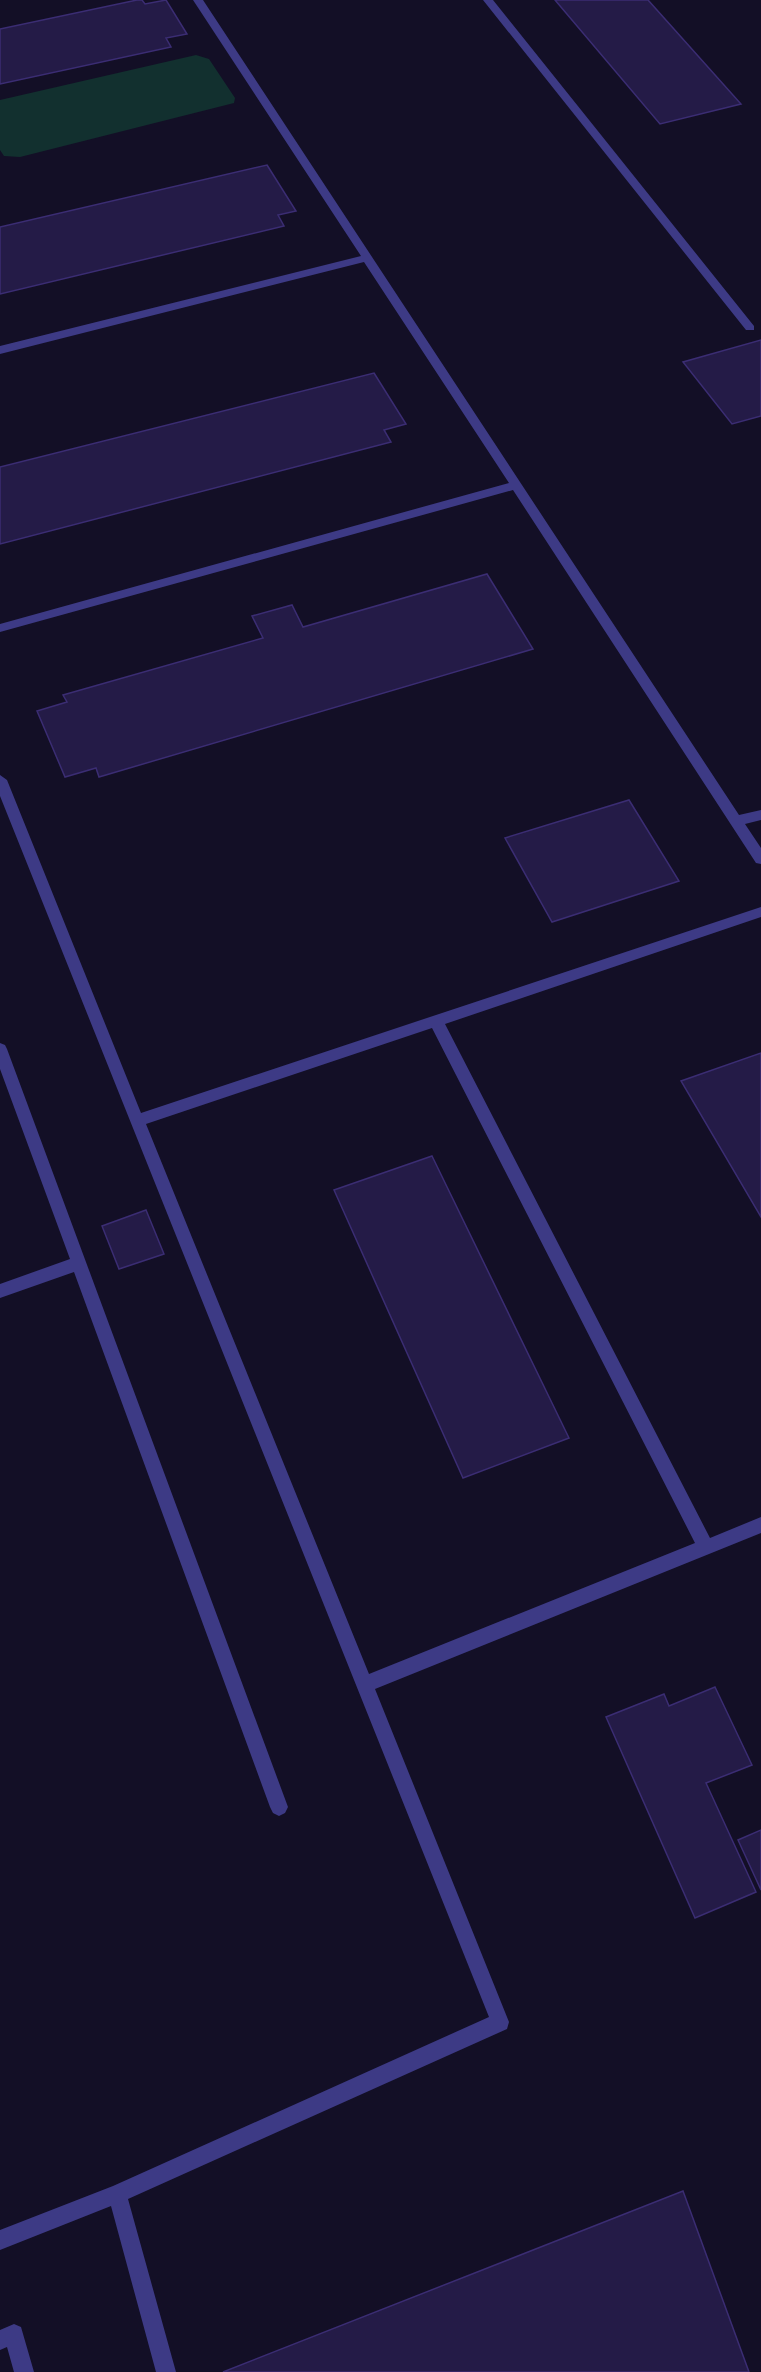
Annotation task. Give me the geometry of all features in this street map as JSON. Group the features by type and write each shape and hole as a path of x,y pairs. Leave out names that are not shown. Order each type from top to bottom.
{"lane":[{"path":"198,0 761,859"},
{"path":"488,0 750,328"},
{"path":"0,350 367,258"},
{"path":"0,628 516,484"},
{"path":"0,780 500,2022 117,2194 0,2240"},
{"path":"736,821 761,815"},
{"path":"137,1121 761,912"},
{"path":"436,1021 706,1547"},
{"path":"0,1049 279,1807"},
{"path":"0,1291 79,1263"},
{"path":"364,1685 761,1525"},
{"path":"117,2194 166,2372"},
{"path":"0,2340 14,2334 24,2372"}],"green space":[{"path":"196,55 209,59 235,98 234,103 20,157 4,156 0,150 0,100"}],"building":[{"path":"142,0 145,4 166,0 187,34 166,38 171,47 0,84 0,29"},
{"path":"555,0 648,0 741,104 660,124"},
{"path":"267,165 296,211 278,215 284,226 0,294 0,227"},
{"path":"761,340 761,416 732,424 683,362"},
{"path":"374,373 406,424 384,430 391,442 0,544 0,467"},
{"path":"487,574 533,649 99,777 96,768 65,777 37,711 67,702 63,695 263,638 252,616 292,605 303,627"},
{"path":"629,800 679,881 552,922 505,838"},
{"path":"761,1053 761,1217 681,1081"},
{"path":"432,1156 569,1438 463,1478 334,1190"},
{"path":"146,1210 164,1254 119,1269 102,1226"},
{"path":"715,1687 752,1765 706,1783 756,1892 695,1918 606,1717 664,1694 669,1706"},
{"path":"761,1830 761,1890 738,1840"},
{"path":"683,2191 749,2372 223,2372"}]}
